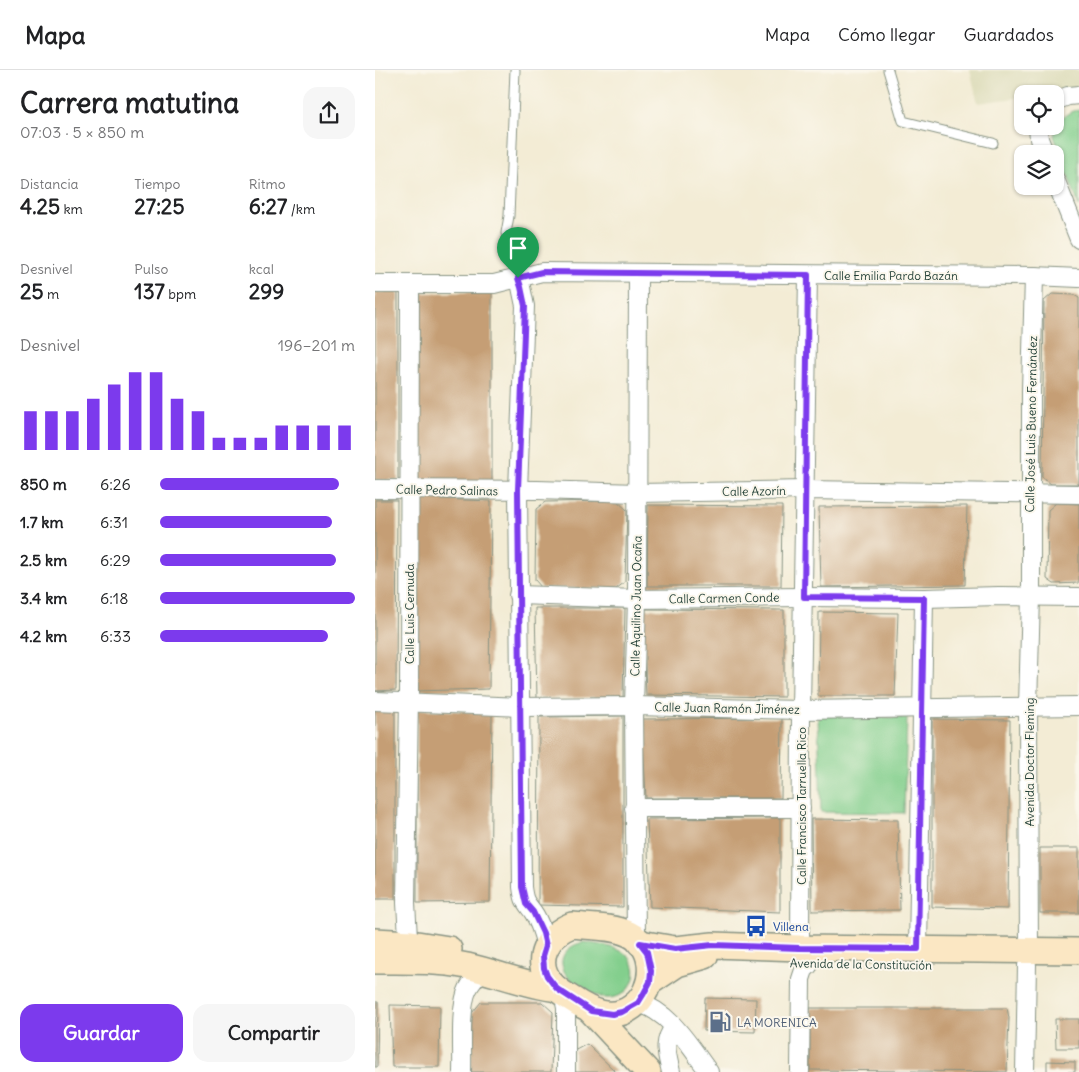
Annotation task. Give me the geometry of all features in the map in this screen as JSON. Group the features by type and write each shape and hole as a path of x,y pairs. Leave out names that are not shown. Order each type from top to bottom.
{"street":[{"path":"1064,98 1079,95"},
{"path":"1061,195 1079,239"},
{"name":"Calle Emilia Pardo Bazán","path":"375,284 494,284 542,272 1079,278"},
{"name":"Calle Aquilino Juan Ocaña","path":"638,941 634,808 634,706 637,599 639,274"},
{"name":"Calle Francisco Tarruella Rico","path":"800,1072 801,979 804,970 801,710 808,275"},
{"name":"Calle José Luis Bueno Fernández","path":"1031,573 1030,494 1034,276"},
{"path":"518,278 525,306 518,490 522,887 526,904 533,912 543,933 544,968 547,976 560,991 591,1011 648,1072"},
{"name":"Calle Luis Cernuda","path":"410,284 409,701 406,903 408,937 411,943"},
{"name":"Calle Pedro Salinas","path":"375,489 518,490"},
{"name":"Calle Azorín","path":"518,490 638,493 805,490 1079,494"},
{"name":"Avenida Doctor Fleming","path":"1025,1072 1028,958 1028,706 1031,573"},
{"name":"Calle Carmen Conde","path":"519,595 637,599 1079,597"},
{"path":"918,949 924,598"},
{"name":"Calle Juan Ramón Jiménez","path":"375,701 409,701 520,708 634,706 801,710 1079,706"},
{"path":"634,808 801,808"},
{"path":"533,912 554,921 572,925 621,931 638,941 647,952 650,961 650,982 634,1006 631,1020 637,1040 645,1055 665,1072"},
{"path":"375,940 443,948 507,964 515,964 545,951 553,935 561,929 572,925"},
{"name":"Avenida de la Constitución","path":"638,941 675,949 713,945 804,957 918,949 1028,958 1079,965"},
{"path":"375,947 411,943"},
{"name":"Avenida de la Constitución","path":"650,982 677,964 697,957 1028,958 1079,951"},
{"path":"375,961 440,962 483,970 560,991"},
{"path":"462,1072 464,1004 467,990 483,970"},
{"path":"560,991 566,1008 566,1072"},
{"path":"591,1011 612,1014 622,1012 634,1006 656,1010 709,1072"},
{"path":"671,1072 666,1042 667,1036 673,1028"}],"lane":[{"path":"515,70 509,216 506,233 518,278"},
{"path":"888,70 903,121 993,143"}],"shaded area":[{"path":"970,70 1079,70 1079,89 1064,91 1064,85 1014,85 1014,98 978,103"}],"green space":[{"path":"1079,110 1079,206 1064,164 1064,145 1057,145 1054,136 1064,135 1064,116"},
{"path":"818,715 907,718 904,813 821,812"},
{"path":"585,942 613,948 628,956 635,970 632,984 628,990 615,997 607,998 586,990 568,977 562,965 564,954 572,946"}],"building":[{"path":"375,292 398,292 398,480 375,480"},
{"path":"492,292 492,482 415,482 417,293"},
{"path":"1052,294 1074,295 1079,298 1079,484 1051,484 1042,477 1044,301"},
{"path":"417,498 491,501 489,689 414,691"},
{"path":"375,500 397,500 396,690 375,691"},
{"path":"617,501 627,510 625,582 616,589 542,588 535,580 536,509 545,502"},
{"path":"1056,503 1079,504 1079,583 1054,584 1047,579 1048,510"},
{"path":"648,505 782,506 781,586 647,586"},
{"path":"967,506 965,585 821,587 819,507"},
{"path":"535,608 625,608 623,697 537,698"},
{"path":"643,609 784,610 784,697 646,695"},
{"path":"819,612 898,613 895,696 818,696"},
{"path":"375,709 395,709 395,899 375,899"},
{"path":"417,709 492,713 490,902 417,903"},
{"path":"623,716 623,907 538,905 539,717"},
{"path":"782,718 781,798 646,798 642,719"},
{"path":"932,719 1010,720 1008,909 932,907"},
{"path":"780,818 780,912 650,907 647,819"},
{"path":"811,819 898,820 900,910 812,911"},
{"path":"1040,848 1079,848 1079,913 1040,913"},
{"path":"705,998 756,999 755,1032 704,1031"},
{"path":"375,1002 378,1002 377,1067 375,1067"},
{"path":"481,1002 542,1002 553,1012 551,1072 471,1072 472,1013"},
{"path":"390,1005 440,1006 439,1067 392,1067"},
{"path":"810,1008 1007,1008 1009,1018 1007,1072 810,1070"},
{"path":"1055,1019 1079,1019 1079,1048 1056,1048"},
{"path":"587,1044 616,1072 574,1072 574,1051"},
{"path":"1047,1061 1075,1062 1075,1072 1047,1072"}],"place":[{"name":"Villena","path":"756,926"},
{"name":"LA MORENICA","path":"720,1022"}],"route":[{"path":"542,272 808,275 804,597 924,598 918,949 713,945 675,949 640,943 647,952 650,961 650,982 638,1003 630,1009 612,1014 591,1011 557,989 550,982 544,968 543,956 546,946 543,933 533,912 526,904 522,887 518,490 525,306 518,278 542,272"}]}
